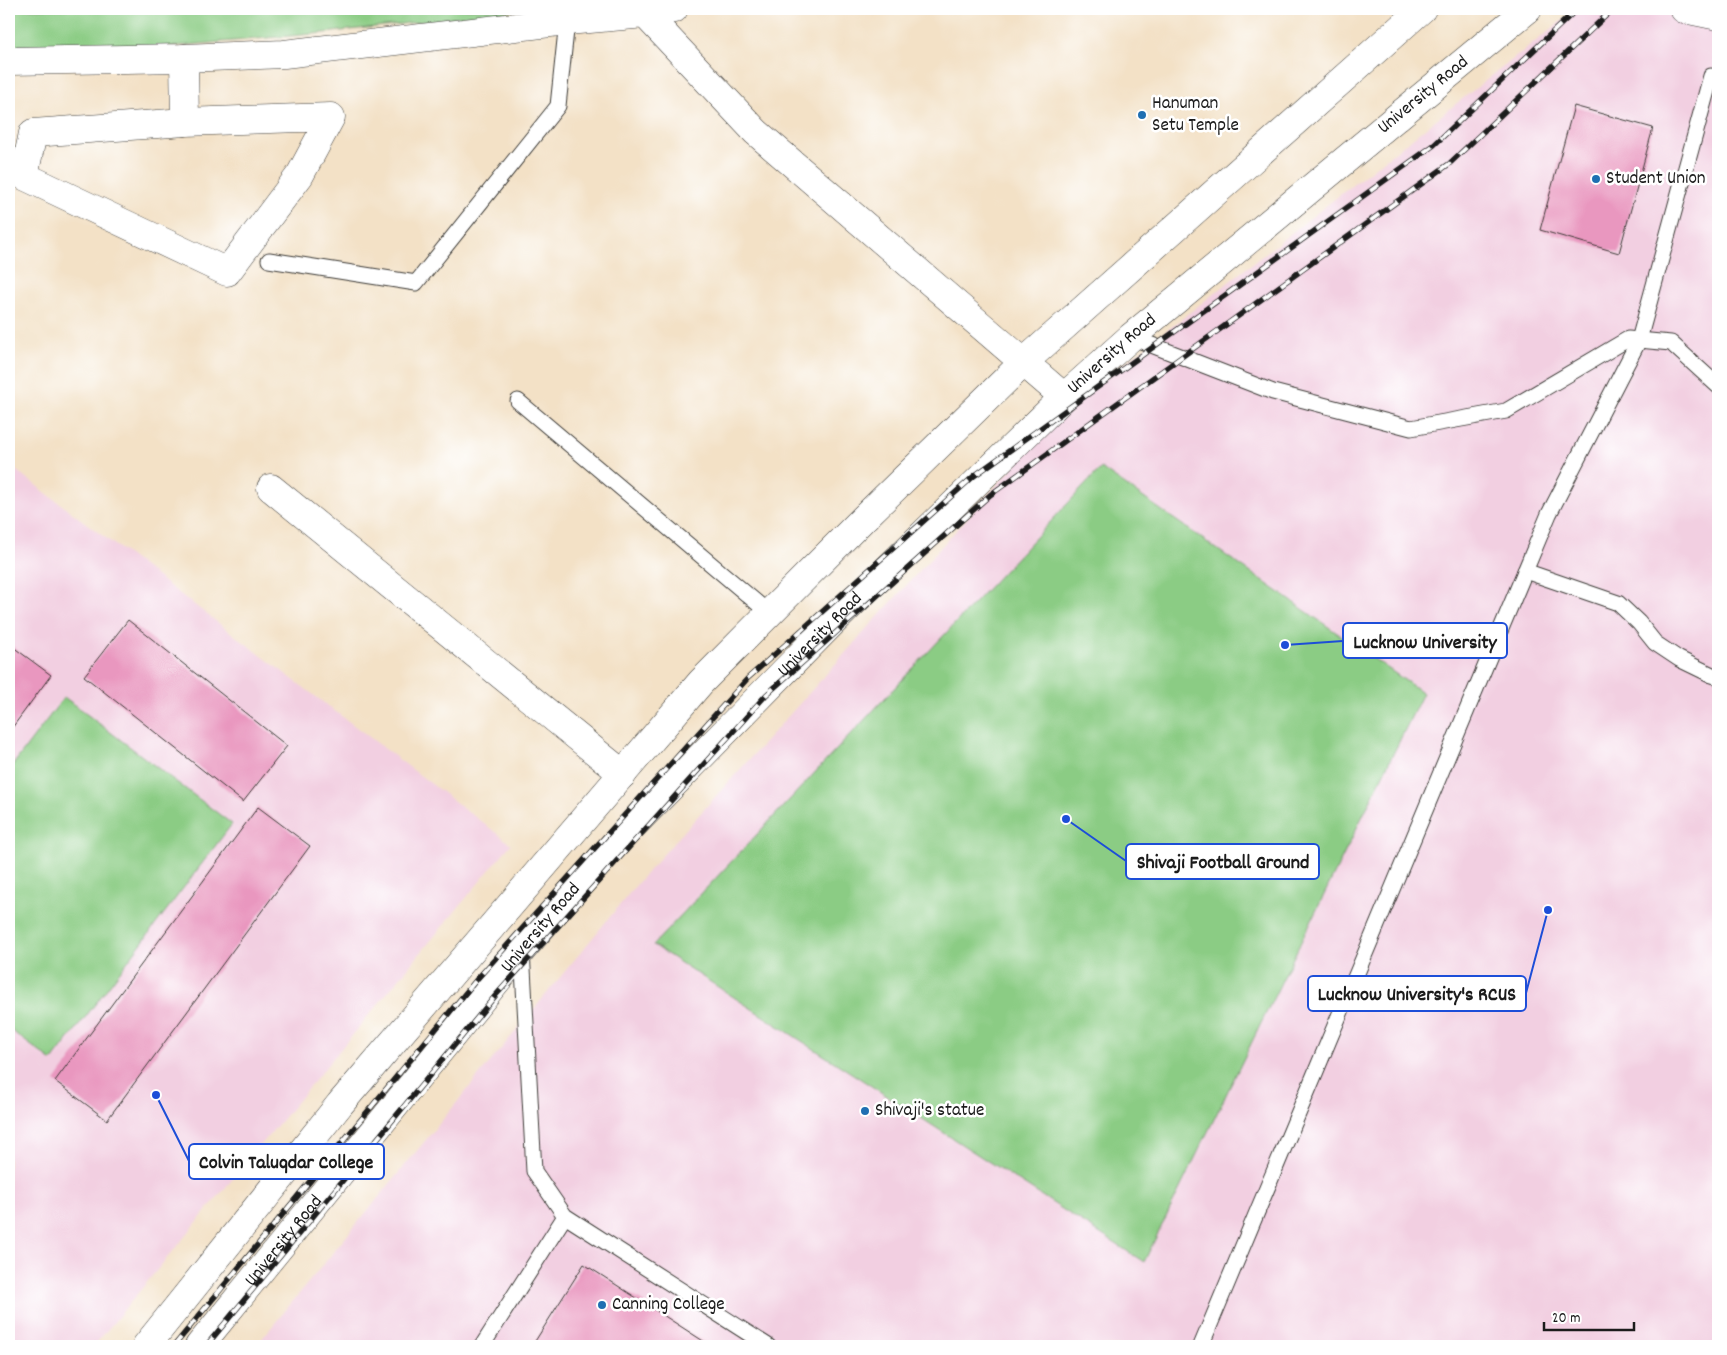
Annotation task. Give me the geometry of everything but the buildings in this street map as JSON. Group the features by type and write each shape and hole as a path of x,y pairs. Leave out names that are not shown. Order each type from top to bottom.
{"main road":[{"path":"9,61 284,54 566,21 646,14 674,9"},
{"name":"University Road","path":"146,1346 340,1104 701,682 1024,362 1422,9"},
{"name":"University Road","path":"199,1346 522,950 606,853 832,623 1064,396 1131,337 1528,9"},
{"path":"1684,9 1718,16"},
{"path":"646,14 756,132 1064,396"},
{"path":"184,58 185,122"},
{"path":"331,117 300,175 227,272 24,176 33,133 185,122 331,117"},
{"path":"271,488 623,774"},
{"path":"513,903 541,928"}],"lane":[{"path":"269,260 416,283 558,106 566,21"},
{"path":"1201,1346 1549,514 1639,340 1711,76"},
{"path":"1131,337 1273,392 1411,428 1506,412 1628,338 1671,343 1718,386"},
{"path":"518,401 769,613"},
{"path":"1525,571 1618,603 1639,623 1655,643 1679,659 1718,677"},
{"path":"522,950 534,1171 565,1216 768,1346"},
{"path":"482,1346 565,1216"}],"shaded area":[{"path":"1577,9 1718,9 1718,1346 256,1346 642,878 1063,412"},
{"path":"9,465 511,844 94,1346 9,1346"}],"green space":[{"path":"9,9 530,9 324,33 142,49 9,50"},
{"path":"1101,468 1423,693 1144,1262 653,945"},
{"path":"64,697 232,824 52,1061 9,1029 9,770"}],"railway":[{"path":"174,1346 477,979 748,678 974,476 1434,145 1577,9"},
{"path":"206,1346 496,995 766,695 990,495 1449,164 1613,9"}],"place":[{"name":"Hanuman Setu Temple","path":"1142,115"},
{"name":"Student Union","path":"1596,179"},
{"name":"Lucknow University","path":"1285,645"},
{"name":"Shivaji Football Ground","path":"1066,819"},
{"name":"Lucknow University's RCUS","path":"1548,910"},
{"name":"Colvin Taluqdar College","path":"156,1095"},
{"name":"Shivaji's statue","path":"865,1111"},
{"name":"Canning College","path":"602,1305"}]}
